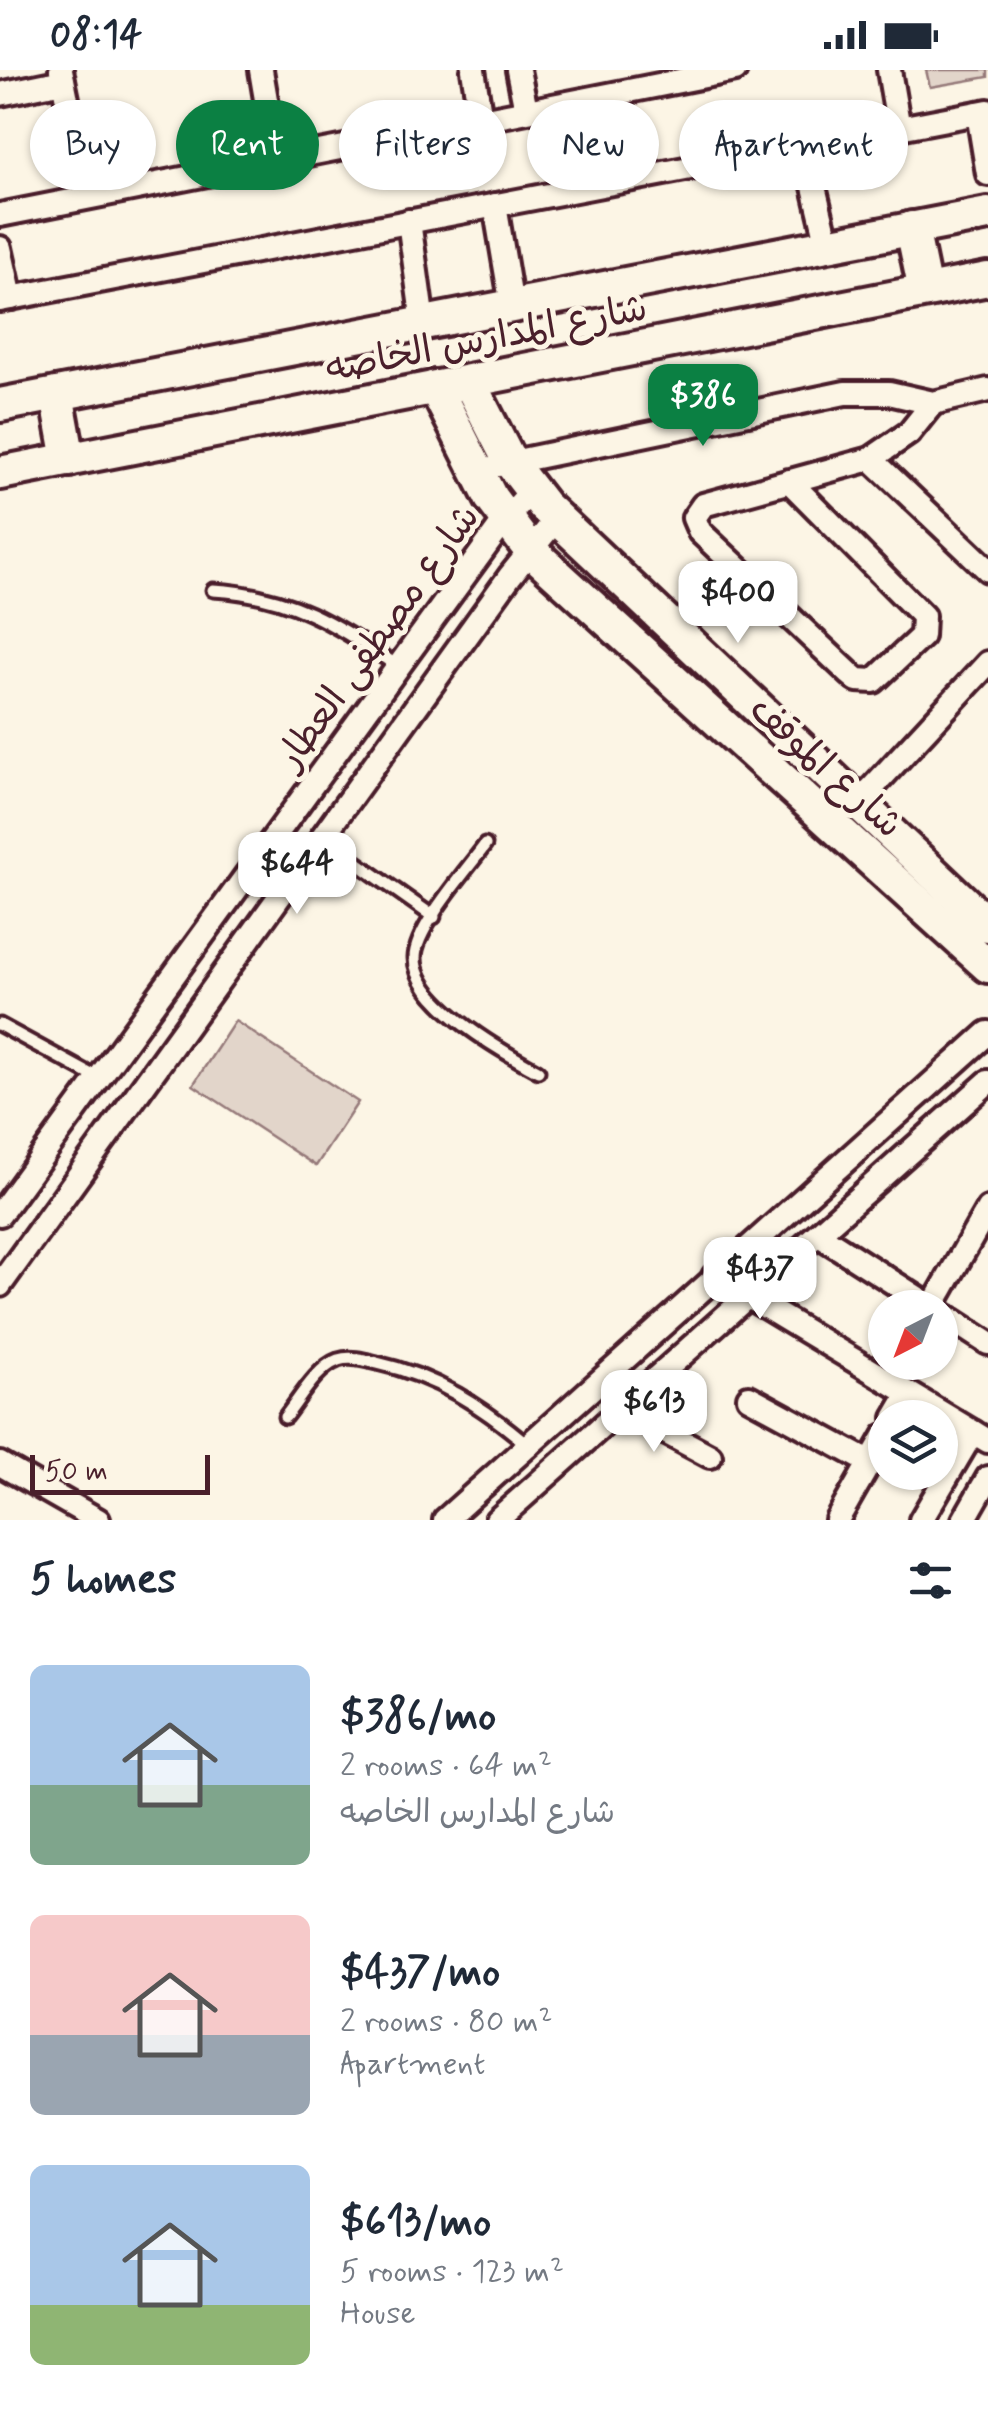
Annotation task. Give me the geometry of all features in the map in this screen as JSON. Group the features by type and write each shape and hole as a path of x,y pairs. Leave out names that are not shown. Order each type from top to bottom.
{"street":[{"path":"261,70 266,100"},
{"path":"473,70 479,100"},
{"path":"518,70 526,110"},
{"path":"507,114 647,78 734,70"},
{"path":"889,70 894,100"},
{"path":"0,94 62,76 88,197"},
{"path":"908,126 983,112 988,174"},
{"path":"0,248 6,299 679,169"},
{"path":"0,215 176,179"},
{"path":"815,190 828,244"},
{"path":"495,205 512,306"},
{"name":"شارع المدارس الخاصه","path":"0,405 988,214"},
{"path":"409,221 422,323"},
{"path":"912,228 925,291"},
{"name":"شارع المدارس الخاصه","path":"0,473 988,279"},
{"name":"شارع الموقف","path":"470,382 510,462 531,491 859,802 982,941"},
{"name":"شارع الموقف","path":"435,387 476,471 505,520 530,550 982,941"},
{"path":"476,471 844,393 889,393 933,403 988,390"},
{"path":"57,394 70,460"},
{"path":"789,481 923,616 922,636 874,681 866,682 850,674 696,528 696,512 703,505 871,458 909,433 933,403"},
{"path":"871,458 988,570"},
{"name":"شارع مصطفى العطار","path":"0,1214 505,520 531,491"},
{"name":"شارع مصطفى العطار","path":"0,1286 530,550 557,518"},
{"path":"859,802 988,663"},
{"path":"212,922 244,945"},
{"path":"445,1520 988,1033"},
{"path":"95,1081 128,1108"},
{"path":"497,1520 988,1082"},
{"path":"942,1290 988,1208"},
{"path":"819,1235 905,1290"},
{"path":"714,1276 984,1438 921,1520"},
{"path":"958,1323 988,1342"},
{"path":"906,1400 909,1394"},
{"path":"749,1397 868,1461"},
{"path":"622,1408 710,1456"},
{"path":"528,1445 556,1467"},
{"path":"0,1464 98,1520"},
{"path":"836,1520 868,1465"},
{"path":"964,1520 988,1478"}],"lane":[{"path":"213,590 250,592 286,601 320,617 398,666"},
{"path":"322,838 434,916"},
{"path":"485,845 434,916 414,956 420,981 468,1027 538,1071"},
{"path":"0,1024 95,1081"},
{"path":"285,1417 326,1368 348,1358 401,1368 439,1382 475,1403 528,1445"}],"shaded area":[{"path":"926,70 988,70 988,77 930,87"},
{"path":"235,1021 358,1102 316,1166 193,1085"}]}
